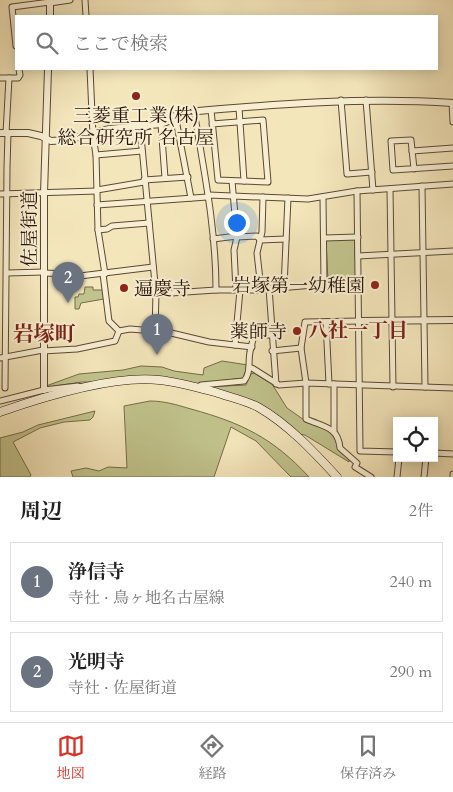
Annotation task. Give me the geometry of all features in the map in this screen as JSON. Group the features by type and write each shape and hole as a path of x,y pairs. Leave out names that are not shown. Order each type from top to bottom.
{"main road":[{"path":"0,412 87,387 138,379 158,380 198,387 242,400 258,408 299,438 337,477"}],"street":[{"path":"15,36 12,7 27,2 70,0"},
{"path":"85,0 86,15"},
{"path":"50,2 50,15"},
{"path":"0,78 19,77 20,70"},
{"name":"佐屋街道","path":"44,390 44,193 48,70"},
{"path":"90,70 96,156 98,230 109,321 119,331"},
{"path":"5,388 3,358 7,294 7,194 5,133 9,78"},
{"path":"5,133 28,134 51,141 62,140 109,129 161,124 167,122 178,113 341,100 452,103 453,122"},
{"path":"341,100 348,174 372,172"},
{"path":"366,100 373,190"},
{"path":"239,108 244,181"},
{"path":"211,110 212,124 218,180 268,182 263,120 212,124"},
{"path":"194,111 209,195 216,268 216,290"},
{"path":"174,116 191,198"},
{"path":"161,124 165,178"},
{"path":"140,126 156,294 155,331"},
{"path":"414,168 411,140 391,141 393,170 453,166"},
{"path":"412,151 453,148"},
{"path":"96,156 142,151"},
{"path":"0,194 97,190 165,178 188,177"},
{"path":"232,181 237,237 234,250 238,290 235,345"},
{"path":"97,204 207,197 209,195 308,198 357,191 453,184"},
{"path":"422,186 425,388"},
{"path":"390,189 394,387"},
{"path":"357,191 360,321 360,458 355,467 371,477"},
{"path":"323,196 324,284"},
{"path":"261,289 257,253 260,240 263,197"},
{"path":"284,287 288,198"},
{"path":"98,230 107,229 112,226 149,223"},
{"path":"213,238 256,236 260,240 286,239"},
{"path":"324,238 358,237"},
{"path":"358,256 453,251"},
{"path":"7,273 69,274 80,276 153,267"},
{"path":"156,294 261,289 359,281"},
{"path":"269,288 272,351 276,384"},
{"path":"0,294 7,294"},
{"path":"358,463 340,448 339,438 334,431 306,419 306,383 301,348 305,322 453,320"},
{"path":"0,322 6,322"},
{"path":"326,322 334,431"},
{"path":"119,331 130,328 167,332 209,342 252,347"},
{"path":"3,358 43,351 77,349 115,341 119,331"},
{"path":"198,387 201,385 244,381 249,368 250,349 254,335 271,335"},
{"path":"272,351 301,348"},
{"path":"249,368 279,385 306,383 453,388"},
{"path":"0,401 44,390 70,386 87,387"},
{"path":"360,451 393,452"},
{"path":"438,453 453,454"},
{"path":"397,477 399,462"},
{"path":"424,477 426,462"}],"green space":[{"path":"354,238 355,279 328,281 326,240"},
{"path":"85,287 93,287 93,290 103,290 104,299 81,303 79,309 75,309 75,297 78,297 79,294 84,294"},
{"path":"222,361 248,365 243,378 195,384 180,381 82,382 46,386 79,374 123,370 141,366 162,367 174,371 203,375 204,368"},
{"path":"254,373 272,384 287,408 307,422 327,429 333,434 349,457 349,462 305,435 297,434 277,418 206,387 246,385 251,374"},
{"path":"150,401 166,402 181,406 241,426 283,452 309,477 291,477 256,441 231,427 214,477 73,477 71,471 86,468 99,471 108,467 127,468 124,406"},
{"path":"95,411 90,420 64,422 40,428 13,442 31,475 30,477 0,477 0,438 23,432 38,425"}],"place":[{"name":"三菱重工業(株) 総合研究所 名古屋","path":"136,96"},
{"name":"岩塚第一幼稚園","path":"375,285"},
{"name":"遍慶寺","path":"124,288"},
{"name":"光明寺","path":"68,303"},
{"name":"薬師寺","path":"297,331"},
{"name":"浄信寺","path":"157,355"}],"district":[{"name":"八社一丁目","path":"358,330"},
{"name":"岩塚町","path":"44,334"}]}
